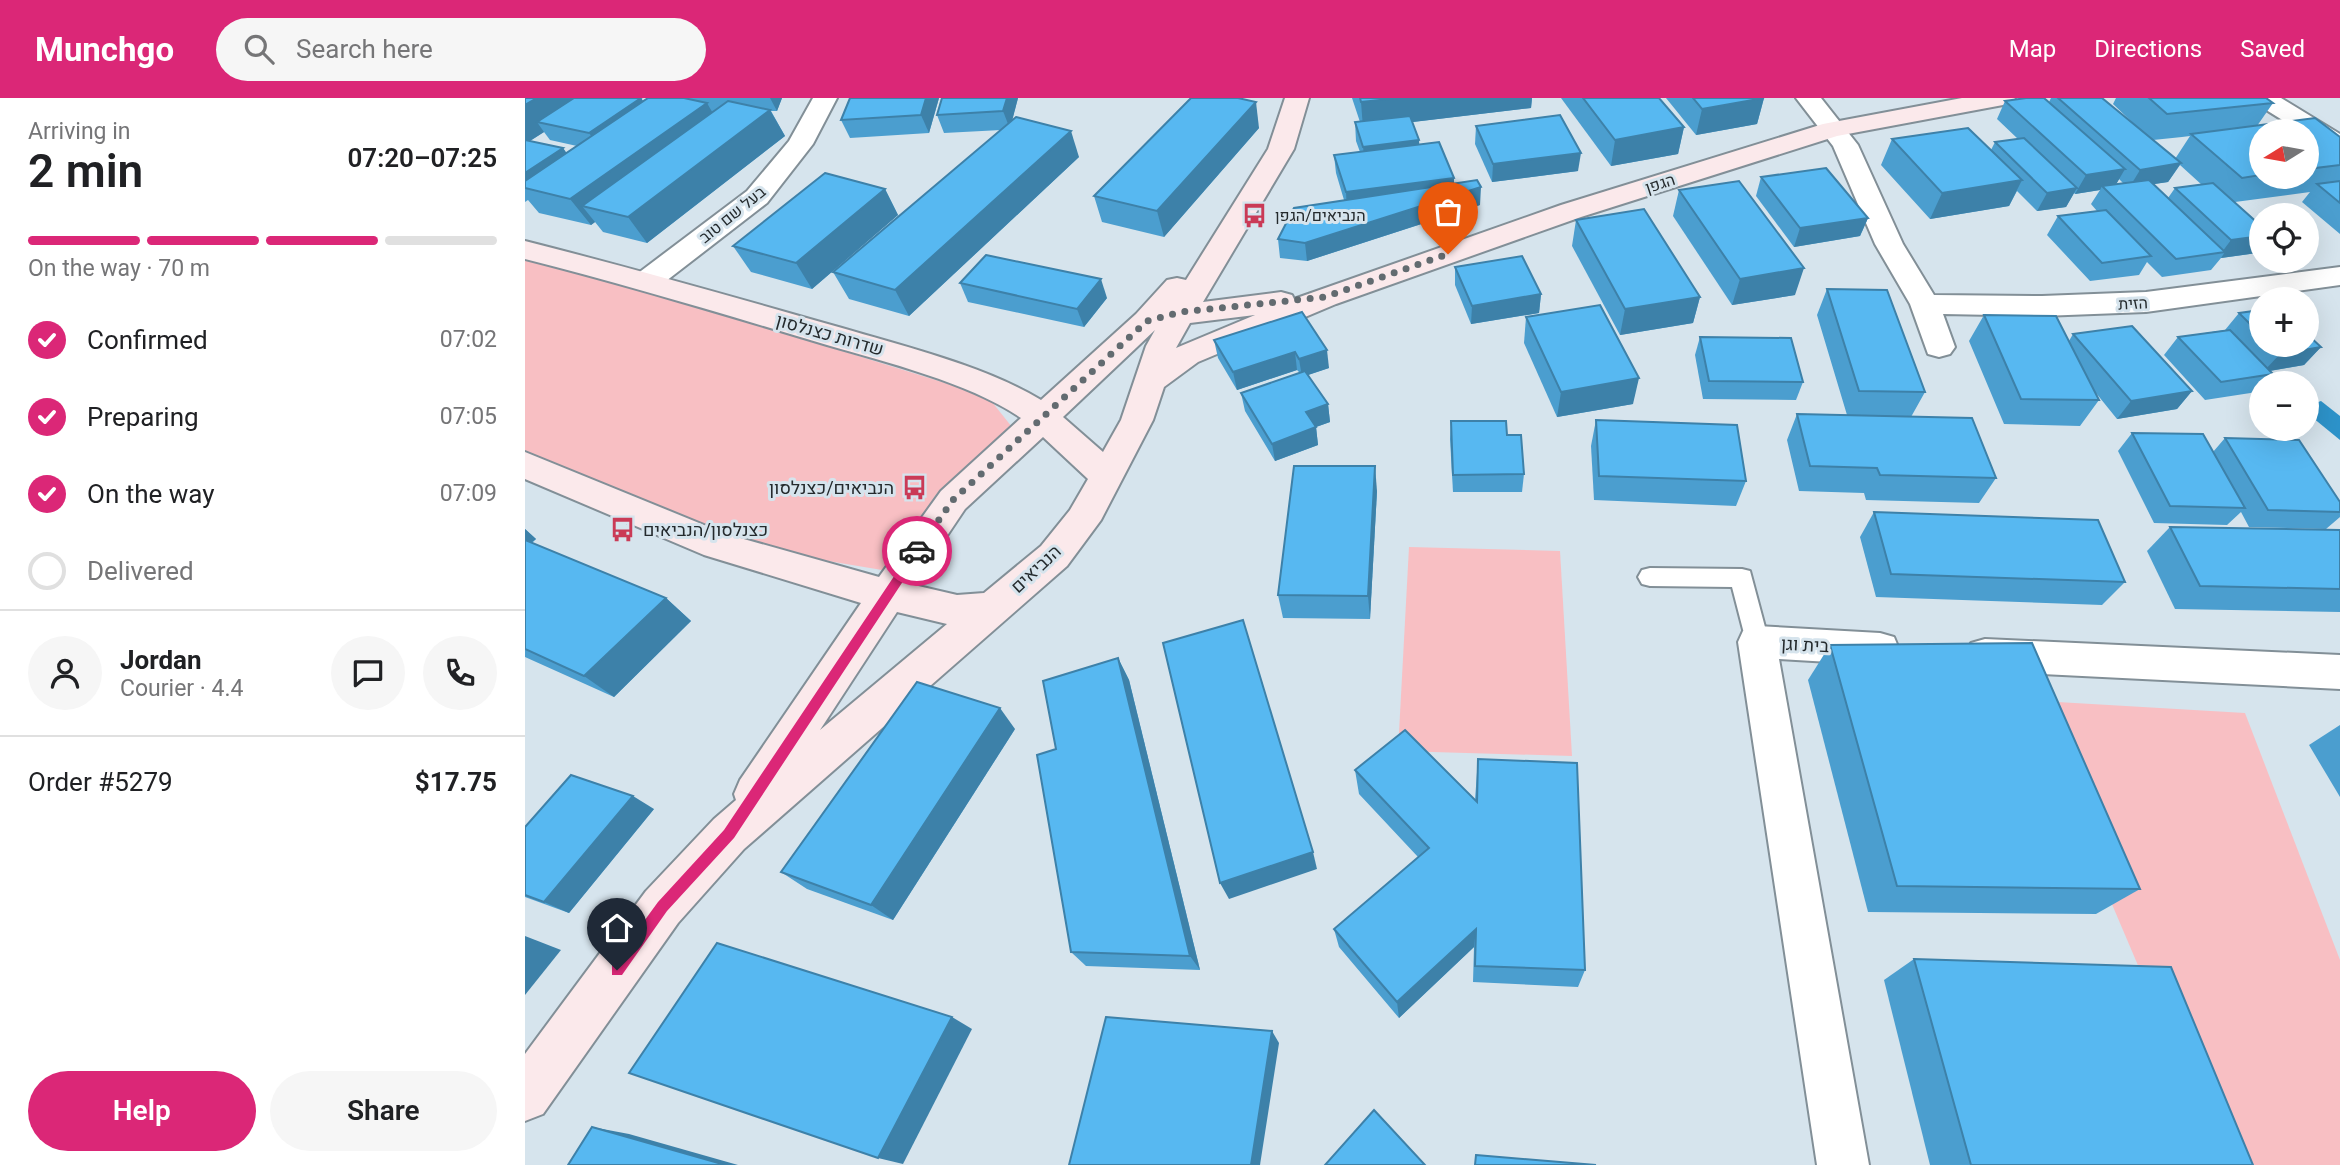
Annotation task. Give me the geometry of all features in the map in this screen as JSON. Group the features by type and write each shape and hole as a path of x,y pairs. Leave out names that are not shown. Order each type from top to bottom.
{"street":[{"name":"בעל שם טוב","path":"647,281 740,212 765,189 800,144 825,98"},
{"name":"הנביאים","path":"729,834 953,500 1041,418 1164,316 1215,255 1281,149 1297,98"},
{"path":"1808,98 1845,145 1889,244 1925,304 1939,347"},
{"name":"הגפן","path":"1150,381 1187,355 1325,297 1571,211 1832,129 2003,98"},
{"path":"2264,98 2340,145"},
{"name":"הנביאים","path":"525,1096 663,907 729,834 1054,556 1083,520 1137,420 1161,346 1164,316 1235,220"},
{"name":"שדרות כצנלסון","path":"525,250 647,281 964,376 1002,391 1041,418 1076,446 1106,477"},
{"path":"1215,255 1233,280 1262,299 1292,301"},
{"name":"הזית","path":"1925,304 2042,306 2146,303 2340,276"},
{"name":"הגפן","path":"1164,316 1325,297"},
{"path":"525,465 717,545 888,595 957,611 993,608"},
{"name":"בית וגן","path":"1843,1165 1757,642 1910,651"},
{"path":"1952,653 2340,671"}],"lane":[{"path":"1650,577 1742,578 1757,642"}],"shaded area":[{"path":"525,260 640,288 988,397 1012,427 935,496 888,571 786,554 719,532 525,461"},
{"path":"1409,547 1560,551 1572,756 1398,751"},
{"path":"2025,700 2245,713 2340,960 2340,1165 2223,1165"}],"water":[{"path":"2319,402 2340,416 2340,440 2319,423"}],"building":[{"path":"525,98 537,98 525,105"},
{"path":"574,98 641,98 589,133 537,122"},
{"path":"648,98 684,98 707,103 570,199 525,188 525,181"},
{"path":"850,98 926,98 921,115 841,120"},
{"path":"942,98 1007,98 1003,111 937,115"},
{"path":"1191,98 1238,98 1256,102 1157,211 1094,196"},
{"path":"1360,98 1399,98 1361,102"},
{"path":"1583,98 1659,98 1684,127 1615,140"},
{"path":"1693,98 1764,98 1702,109"},
{"path":"2044,98 2125,169 2086,175 2005,101"},
{"path":"2058,98 2102,98 2181,163 2140,170"},
{"path":"2149,98 2266,98 2273,103 2167,114"},
{"path":"728,101 770,110 628,217 582,206"},
{"path":"1560,115 1581,153 1493,164 1476,126"},
{"path":"1410,116 1419,140 1363,147 1355,122"},
{"path":"1016,117 1071,131 895,290 833,272"},
{"path":"2319,121 2340,137 2340,165 2319,168"},
{"path":"2249,127 2249,177 2242,178 2191,134"},
{"path":"1968,128 2022,180 1942,193 1892,139"},
{"path":"2024,138 2077,188 2047,193 1995,142"},
{"path":"525,140 563,148 525,173"},
{"path":"1439,142 1454,178 1346,192 1334,155"},
{"path":"1826,168 1868,218 1800,228 1761,177"},
{"path":"825,173 885,189 796,263 733,246"},
{"path":"1477,180 1481,187 1305,243 1278,239 1294,208"},
{"path":"2149,180 2225,252 2176,259 2102,186"},
{"path":"1739,181 1804,268 1740,279 1679,190"},
{"path":"2340,181 2340,203 2319,186"},
{"path":"2213,183 2249,215 2249,238 2231,240 2175,188"},
{"path":"1644,209 1700,297 1625,309 1576,220"},
{"path":"2106,210 2151,256 2102,263 2058,216"},
{"path":"986,255 1101,279 1077,309 960,283"},
{"path":"1522,256 1541,294 1472,306 1455,267"},
{"path":"1827,289 1887,290 1925,392 1859,391"},
{"path":"1600,305 1639,378 1561,392 1526,317"},
{"path":"1302,312 1327,350 1299,359 1295,352 1233,372 1214,340"},
{"path":"2249,312 2249,323 2239,313"},
{"path":"1984,315 2056,316 2099,400 2021,399"},
{"path":"2132,326 2192,391 2131,401 2073,334"},
{"path":"2230,330 2249,349 2249,357 2256,357 2270,371 2249,371 2249,378 2221,382 2178,337"},
{"path":"1700,337 1791,338 1803,382 1709,381"},
{"path":"1305,371 1328,404 1306,412 1316,427 1272,444 1241,393"},
{"path":"1797,414 1972,418 1996,478 1880,475 1877,468 1810,466"},
{"path":"1596,420 1737,425 1746,481 1599,476"},
{"path":"1451,421 1506,421 1507,435 1521,435 1524,474 1453,475"},
{"path":"2132,433 2203,434 2245,508 2170,506"},
{"path":"2225,438 2300,441 2340,502 2340,512 2268,510"},
{"path":"1294,466 1375,466 1368,596 1278,595"},
{"path":"1874,512 2098,520 2125,582 1891,574"},
{"path":"2170,527 2340,530 2340,589 2200,586"},
{"path":"525,540 666,598 584,676 525,649"},
{"path":"1243,620 1313,852 1220,883 1163,643"},
{"path":"2032,643 2140,889 1897,886 1830,645"},
{"path":"1118,658 1190,956 1071,952 1037,755 1056,749 1043,681"},
{"path":"917,682 1000,708 871,905 781,872"},
{"path":"1405,730 1477,802 1478,759 1577,763 1585,970 1475,966 1476,929 1397,1002 1334,929 1429,848 1355,770"},
{"path":"571,775 633,796 544,902 525,895 525,827"},
{"path":"717,943 952,1017 878,1158 629,1073"},
{"path":"1914,959 2171,967 2253,1165 1971,1165"},
{"path":"1106,1017 1272,1031 1251,1165 1069,1165"},
{"path":"1374,1110 1425,1165 1325,1165"},
{"path":"592,1127 722,1164 568,1165"},
{"path":"1476,1155 1596,1165 1475,1165"}],"way so far":[{"path":"917,551 953,500 1147,321 1181,312 1325,297 1448,254"}],"place":[{"name":"הנביאים/הגפן","path":"1255,215"},
{"name":"הנביאים/כצנלסון","path":"914,488"},
{"name":"כצנלסון/הנביאים","path":"623,530"}],"route":[{"path":"617,970 663,907 729,834 917,551"}]}
